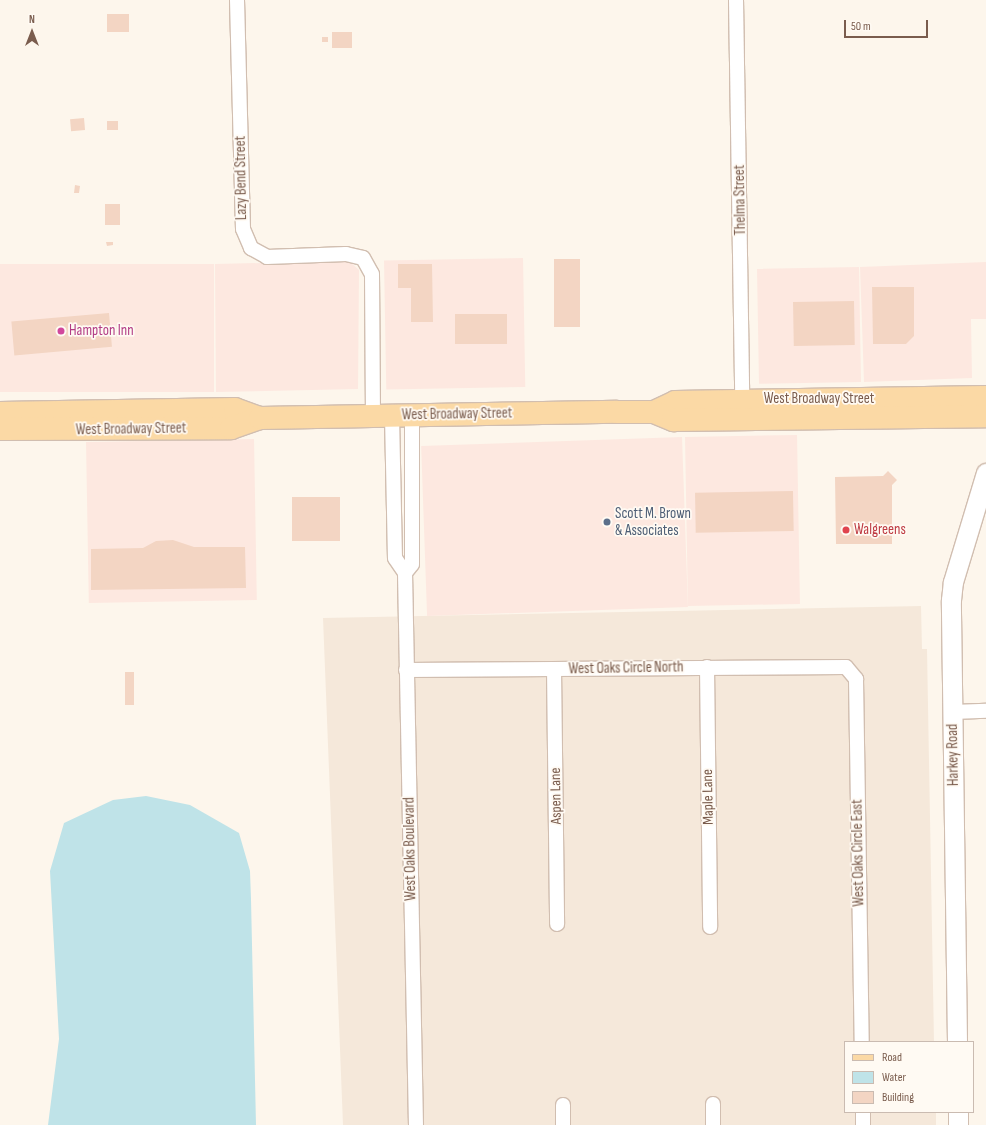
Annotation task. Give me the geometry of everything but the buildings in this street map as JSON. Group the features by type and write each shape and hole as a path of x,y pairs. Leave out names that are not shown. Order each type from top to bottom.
{"main road":[{"name":"West Broadway Street","path":"654,412 674,402 742,399 986,397"},
{"path":"100,430 115,422 139,420 166,409"},
{"path":"145,429 164,421 203,417 211,409"},
{"name":"West Broadway Street","path":"0,413 235,409 260,418"},
{"name":"West Broadway Street","path":"0,429 100,430 231,428 260,418 654,412 673,420 986,416"}],"street":[{"name":"Lazy Bend Street","path":"237,0 243,229 251,248 267,257 346,254 362,258 372,274 392,416"},
{"name":"Thelma Street","path":"736,0 742,399"},
{"name":"West Oaks Boulevard","path":"392,416 412,517 412,564 405,573"},
{"name":"West Oaks Boulevard","path":"392,416 395,558 405,573 416,1125"},
{"name":"Harkey Road","path":"957,1041 953,582 986,473"},
{"path":"395,517 412,517"},
{"name":"Maple Lane","path":"706,667 710,927"},
{"name":"West Oaks Circle North","path":"406,670 846,667"},
{"name":"West Oaks Circle East","path":"846,667 856,679 862,1041"},
{"name":"Aspen Lane","path":"554,669 557,924"},
{"path":"953,712 986,711"},
{"path":"713,1104 713,1125"},
{"path":"563,1105 563,1125"},
{"path":"863,1113 863,1125"},
{"path":"958,1113 958,1125"}],"shaded area":[{"path":"523,258 525,387 386,389 384,260"},
{"path":"349,261 359,270 358,389 216,392 215,264"},
{"path":"986,262 986,319 971,319 972,378 864,382 860,267"},
{"path":"0,264 214,264 214,392 0,392"},
{"path":"859,267 861,382 759,384 757,269"},
{"path":"797,435 800,604 688,606 685,437"},
{"path":"682,437 688,607 427,616 421,446"},
{"path":"254,439 257,600 89,603 86,442"},
{"path":"921,606 922,649 927,649 934,1041 844,1041 844,1113 936,1113 936,1125 343,1125 323,618"}],"water":[{"path":"146,796 190,805 239,833 250,871 256,1125 48,1125 59,1039 50,871 64,823 113,800"}],"place":[{"name":"Hampton Inn","path":"61,331"},
{"name":"Scott M. Brown & Associates","path":"607,522"},
{"name":"Walgreens","path":"846,530"}]}
